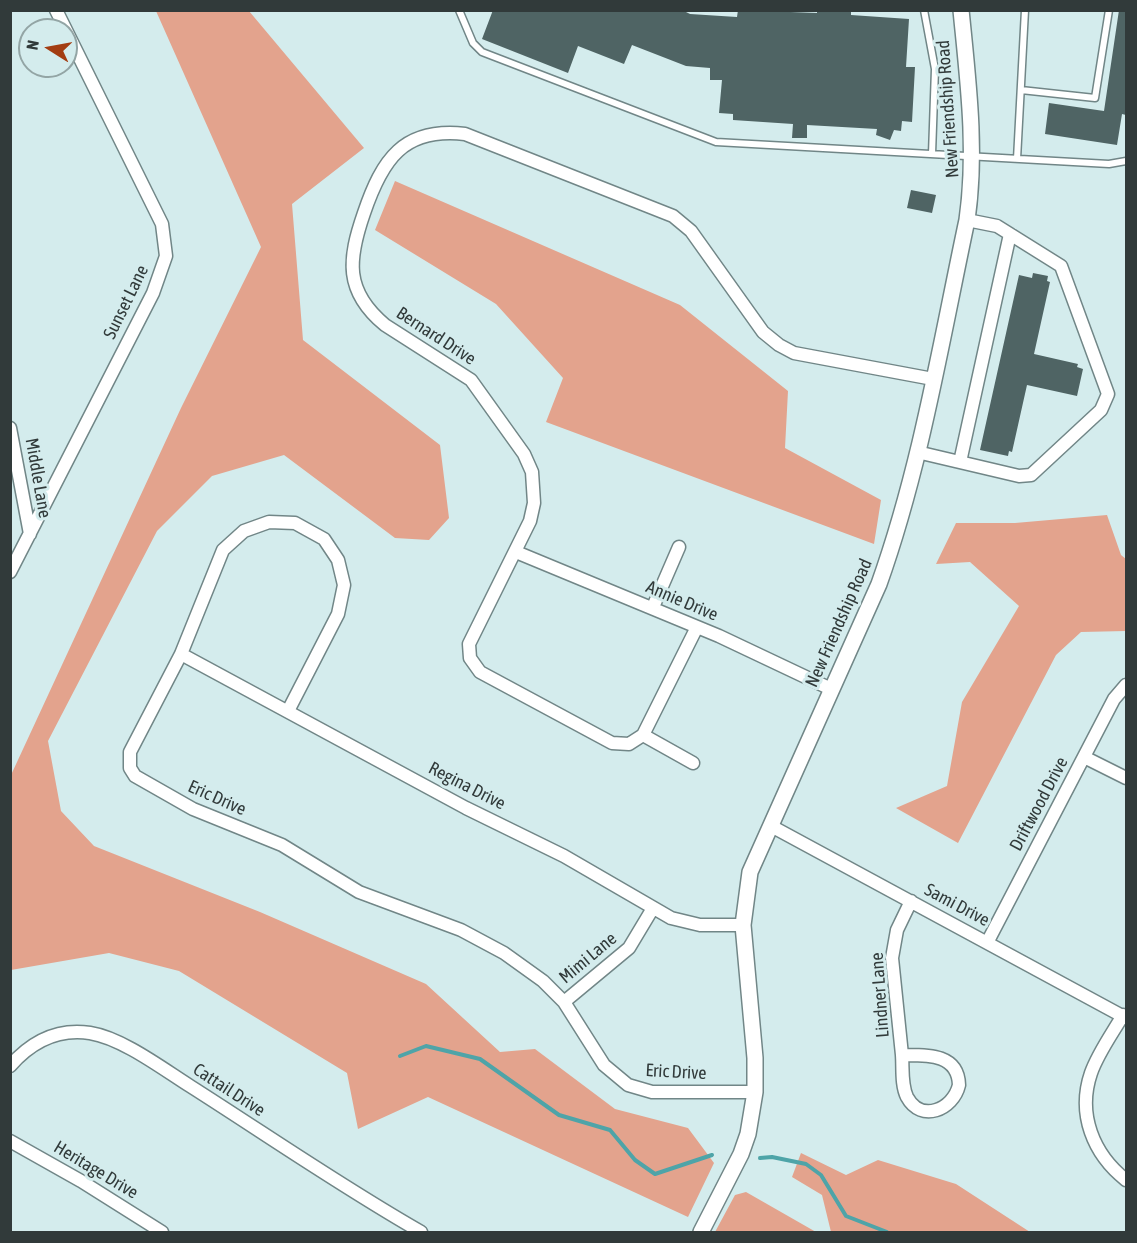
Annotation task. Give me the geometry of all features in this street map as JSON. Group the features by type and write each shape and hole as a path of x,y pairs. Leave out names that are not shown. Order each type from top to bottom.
{"street":[{"name":"Sunset Lane","path":"10,572 153,293 166,256 162,224 56,10"},
{"name":"New Friendship Road","path":"701,1233 741,1154 748,1134 755,1092 755,1058 743,925 750,872 879,584 903,511 967,220 973,158 961,10"},
{"name":"Bernard Drive","path":"643,735 629,744 612,743 480,672 472,662 469,644 516,552 534,503 532,472 524,454 471,380 380,321 364,304 355,285 352,252 370,193 387,160 418,138 448,132 471,135 673,216 691,231 763,332 778,345 803,355 933,379"},
{"path":"917,452 1019,476 1031,475 1101,410 1108,394 1061,266 992,223 967,220"},
{"path":"960,462 1010,234"},
{"name":"Middle Lane","path":"10,428 30,534"},
{"name":"Eric Drive","path":"288,711 338,615 344,585 338,560 324,539 305,526 281,521 257,524 232,539 217,562 181,654 130,752 130,768 135,776 210,817 282,845 360,892 432,918 479,939 529,970 564,1002 604,1065 628,1085 652,1092 755,1092"},
{"path":"653,607 680,547"},
{"name":"Annie Drive","path":"516,552 653,607 831,689"},
{"path":"693,763 643,735 697,627"},
{"name":"Regina Drive","path":"181,654 466,808 564,856 653,909 692,924 743,925"},
{"name":"Driftwood Drive","path":"988,941 1114,699 1126,685"},
{"path":"1084,757 1126,778"},
{"name":"Sami Drive","path":"771,826 1124,1016"},
{"name":"Lindner Lane","path":"902,1055 939,1057 953,1066 959,1085 951,1103 945,1108 929,1111 914,1105 905,1090 892,958 897,930 911,901"},
{"name":"Mimi Lane","path":"564,1002 629,948 653,909"},
{"path":"1124,1016 1091,1072 1086,1107 1095,1143 1109,1165 1126,1180"},
{"name":"Cattail Drive","path":"10,1066 33,1044 52,1035 76,1032 105,1037 161,1068 334,1181 421,1233"},
{"name":"Heritage Drive","path":"10,1141 81,1181 162,1233"}],"lane":[{"path":"459,10 473,43 482,52 716,142 973,158 1108,164 1126,161"},
{"path":"924,10 935,69 932,154"},
{"path":"1017,159 1025,10"},
{"path":"1021,90 1095,98 1109,10"}],"shaded area":[{"path":"156,11 249,11 364,148 292,204 303,340 440,445 449,518 429,540 395,538 284,455 212,476 157,531 48,741 61,811 94,846 260,912 426,984 500,1052 535,1049 615,1109 688,1128 714,1163 688,1217 428,1097 358,1129 347,1073 179,971 109,953 11,970 11,775 181,408 261,247"},
{"path":"395,181 680,305 788,391 785,448 881,500 874,544 546,422 563,378 496,304 375,230"},
{"path":"1107,515 1121,555 1126,559 1126,631 1081,632 1056,655 958,843 896,808 947,786 962,702 1019,606 970,562 936,564 956,523 1015,523"},
{"path":"801,1153 846,1175 878,1160 956,1184 1030,1232 831,1232 822,1195 792,1177"},
{"path":"746,1192 816,1232 715,1232 735,1195"}],"building":[{"path":"493,10 682,10 690,14 737,17 738,10 817,13 817,10 851,10 851,15 909,19 906,67 915,67 912,122 902,121 901,131 894,130 890,140 876,135 877,129 807,125 807,138 792,138 793,124 733,120 733,114 719,113 722,80 710,80 710,68 686,66 632,45 624,64 578,46 568,73 482,39"},
{"path":"1119,10 1126,10 1126,115 1122,114 1117,145 1045,134 1049,103 1104,111"},
{"path":"911,190 936,195 932,213 907,208"},
{"path":"1033,273 1048,276 1047,281 1050,282 1034,354 1078,364 1077,367 1083,369 1077,396 1027,385 1012,452 1009,451 1008,456 980,450 1019,275 1032,278"}],"waterway":[{"path":"400,1056 426,1046 480,1059 559,1115 610,1130 635,1160 655,1174 712,1155"},
{"path":"760,1158 772,1157 806,1164 821,1175 846,1216 887,1232"}]}
